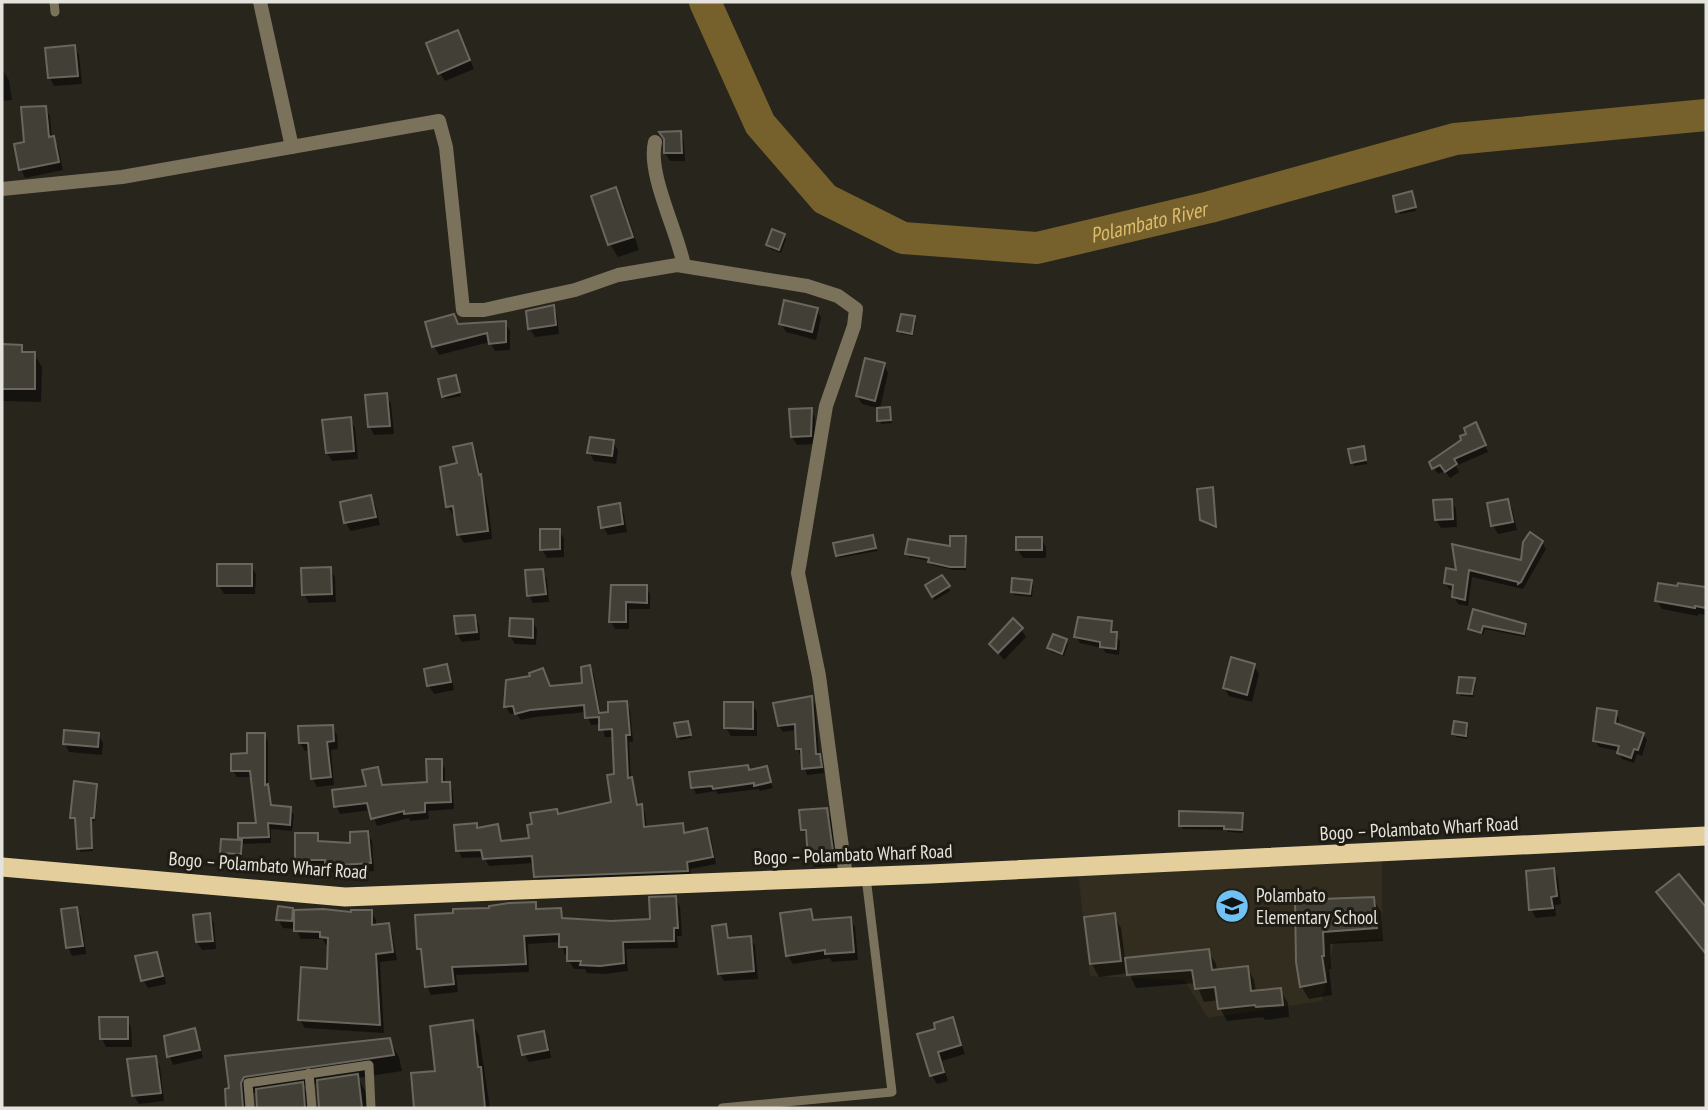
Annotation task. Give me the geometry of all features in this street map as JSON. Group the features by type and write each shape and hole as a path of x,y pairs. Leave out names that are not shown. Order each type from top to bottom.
{"highway":[{"name":"Bogo – Polambato Wharf Road","path":"2,867 345,897 846,877 1706,836"}],"street":[{"path":"260,2 292,147"},
{"path":"2,189 122,177 439,121 446,147 463,310 484,310 575,290 618,275 677,265 807,286 838,296 856,309 854,326 826,406 799,573 819,676 846,877"},
{"path":"655,142 653,151 656,172 680,244 684,266"}],"lane":[{"path":"54,2 55,12"},
{"path":"722,1108 892,1092 866,876"},
{"path":"250,1108 248,1083 369,1065 371,1108"},
{"path":"309,1073 312,1108"}],"shaded area":[{"name":"Polambato Elementary School","path":"1382,857 1382,939 1334,942 1322,1001 1208,1018 1184,980 1090,976 1078,873"}],"building":[{"path":"458,30 470,60 438,74 426,43"},
{"path":"75,45 78,76 48,78 45,48"},
{"path":"46,106 49,137 54,136 59,162 19,170 14,144 24,142 21,107"},
{"path":"681,131 682,153 664,153 664,139 659,132"},
{"path":"616,187 633,237 608,245 591,196"},
{"path":"1412,191 1416,207 1396,212 1393,196"},
{"path":"772,229 785,234 779,250 766,245"},
{"path":"784,300 818,308 812,332 779,324"},
{"path":"554,305 556,325 528,329 526,311"},
{"path":"454,314 458,324 506,321 506,342 489,344 487,333 432,347 425,322"},
{"path":"901,314 915,316 912,334 897,331"},
{"path":"2,344 22,345 22,352 35,352 35,389 2,389"},
{"path":"865,358 885,363 875,401 856,396"},
{"path":"456,375 460,392 442,397 438,379"},
{"path":"387,393 390,426 368,427 365,395"},
{"path":"890,407 891,420 877,421 877,408"},
{"path":"812,408 811,436 791,437 789,409"},
{"path":"351,417 354,451 326,453 322,420"},
{"path":"1476,422 1486,445 1454,459 1457,464 1445,472 1440,465 1432,469 1429,462 1461,440 1460,436 1466,434 1464,428"},
{"path":"590,437 614,440 612,456 587,453"},
{"path":"472,443 479,475 481,474 488,531 457,535 453,506 446,507 440,467 457,463 453,447"},
{"path":"1364,446 1366,460 1351,463 1348,449"},
{"path":"1213,487 1216,527 1200,520 1197,489"},
{"path":"371,495 376,517 344,523 340,502"},
{"path":"1452,499 1453,519 1435,520 1433,500"},
{"path":"1508,499 1513,522 1491,526 1487,503"},
{"path":"620,503 623,524 601,528 598,507"},
{"path":"540,529 560,529 560,549 540,550"},
{"path":"1530,532 1543,541 1521,582 1518,584 1469,570 1465,600 1452,597 1453,585 1444,583 1446,568 1456,570 1452,544 1521,560 1523,542"},
{"path":"873,535 876,548 836,556 833,543"},
{"path":"950,536 966,536 965,567 950,567 928,562 929,558 905,554 908,539 950,546"},
{"path":"1016,537 1042,537 1042,550 1016,550"},
{"path":"217,564 252,564 252,586 217,586"},
{"path":"331,567 332,594 302,595 301,568"},
{"path":"543,569 546,594 527,596 525,570"},
{"path":"942,575 950,586 932,597 925,585"},
{"path":"1012,578 1032,580 1030,594 1011,592"},
{"path":"1658,583 1706,587 1706,608 1655,601"},
{"path":"611,585 647,585 647,603 626,602 626,622 609,622"},
{"path":"1473,609 1526,624 1524,634 1483,626 1481,633 1468,629"},
{"path":"475,615 477,632 456,634 454,616"},
{"path":"1078,617 1112,621 1111,632 1117,632 1116,649 1100,647 1100,642 1074,637"},
{"path":"510,618 533,619 533,638 509,636"},
{"path":"1013,618 1023,628 998,653 989,644"},
{"path":"1053,634 1067,639 1062,654 1047,648"},
{"path":"1231,657 1255,664 1247,695 1223,688"},
{"path":"447,664 451,682 427,686 424,669"},
{"path":"590,665 599,713 608,712 608,702 627,701 630,735 626,735 628,778 632,777 637,805 642,804 644,827 683,823 684,833 707,828 713,857 687,862 688,871 534,877 532,856 483,859 481,850 456,851 454,825 477,823 477,828 498,824 501,841 529,838 527,825 532,824 530,813 557,809 558,814 611,802 607,775 614,774 612,729 599,730 599,717 585,718 584,705 515,714 513,706 504,707 506,680 530,676 529,673 543,668 550,686 582,683 581,667"},
{"path":"1459,677 1475,678 1472,694 1457,693"},
{"path":"812,696 816,754 820,754 822,767 802,769 801,749 796,749 795,724 778,726 773,703"},
{"path":"724,702 753,702 753,729 724,728"},
{"path":"1597,708 1617,711 1615,723 1644,733 1638,750 1634,749 1631,758 1617,753 1619,746 1593,741"},
{"path":"688,721 691,735 677,737 674,723"},
{"path":"1454,721 1467,723 1466,736 1452,734"},
{"path":"333,725 334,741 327,742 331,777 311,779 308,743 299,743 298,726"},
{"path":"64,730 99,733 98,747 63,744"},
{"path":"247,733 265,733 265,785 268,784 271,805 291,807 290,825 268,823 269,837 238,838 238,823 256,823 250,771 231,771 231,754 247,753"},
{"path":"426,759 442,759 442,782 450,782 451,802 425,803 425,812 404,814 404,811 371,819 367,803 334,807 332,790 366,786 362,770 378,767 382,785 427,782"},
{"path":"748,765 749,770 767,766 771,782 754,786 754,783 713,789 712,786 691,788 689,772"},
{"path":"74,781 97,784 94,818 91,818 92,848 77,849 75,818 70,818"},
{"path":"827,808 834,858 808,859 806,830 801,830 799,810"},
{"path":"1179,811 1243,813 1242,830 1224,829 1224,826 1179,826"},
{"path":"368,831 371,863 340,865 325,864 325,860 295,860 295,833 318,833 318,841 350,843 350,832"},
{"path":"221,839 242,840 241,854 220,853"},
{"path":"1554,868 1557,896 1551,897 1553,908 1529,910 1526,871"},
{"path":"1679,874 1706,907 1706,954 1656,892"},
{"path":"676,896 678,928 674,928 674,941 623,942 624,963 580,965 581,961 567,961 567,947 559,947 559,934 524,936 526,964 452,967 454,984 425,987 421,949 417,949 415,915 536,902 536,909 561,908 562,918 611,921 650,919 649,897"},
{"path":"1374,897 1377,928 1323,932 1322,956 1326,982 1300,987 1296,962 1295,900"},
{"path":"278,906 293,908 292,921 276,920"},
{"path":"77,907 83,946 66,948 61,909"},
{"path":"811,909 813,920 851,917 854,952 825,954 825,950 786,956 780,913"},
{"path":"294,910 351,912 372,910 372,925 389,923 393,952 376,954 380,1025 298,1020 301,967 327,969 328,938 320,937 320,932 294,931"},
{"path":"210,913 213,941 196,942 193,915"},
{"path":"1115,913 1121,961 1090,964 1084,917"},
{"path":"726,924 728,938 751,936 754,971 718,974 712,926"},
{"path":"1209,949 1212,970 1248,966 1251,991 1281,988 1283,1005 1218,1009 1215,987 1195,989 1192,970 1127,975 1125,958"},
{"path":"157,952 163,976 141,981 135,956"},
{"path":"99,1017 128,1017 128,1039 100,1039"},
{"path":"953,1017 961,1045 938,1052 944,1072 930,1076 917,1034 935,1029 934,1023"},
{"path":"473,1020 485,1108 414,1108 411,1073 435,1071 430,1026"},
{"path":"195,1028 200,1050 167,1057 164,1036"},
{"path":"544,1031 548,1050 522,1055 518,1036"},
{"path":"390,1038 394,1055 244,1077 241,1083 243,1108 226,1108 225,1089 229,1088 225,1056"},
{"path":"156,1056 161,1093 132,1096 127,1059"},
{"path":"358,1074 362,1108 319,1108 317,1080"},
{"path":"303,1082 305,1108 257,1108 256,1089"}],"waterway":[{"name":"Polambato River","path":"705,2 760,124 825,199 903,238 1037,248 1210,207 1455,139 1706,115"}],"place":[{"name":"Polambato Elementary School","path":"1232,906"}]}
